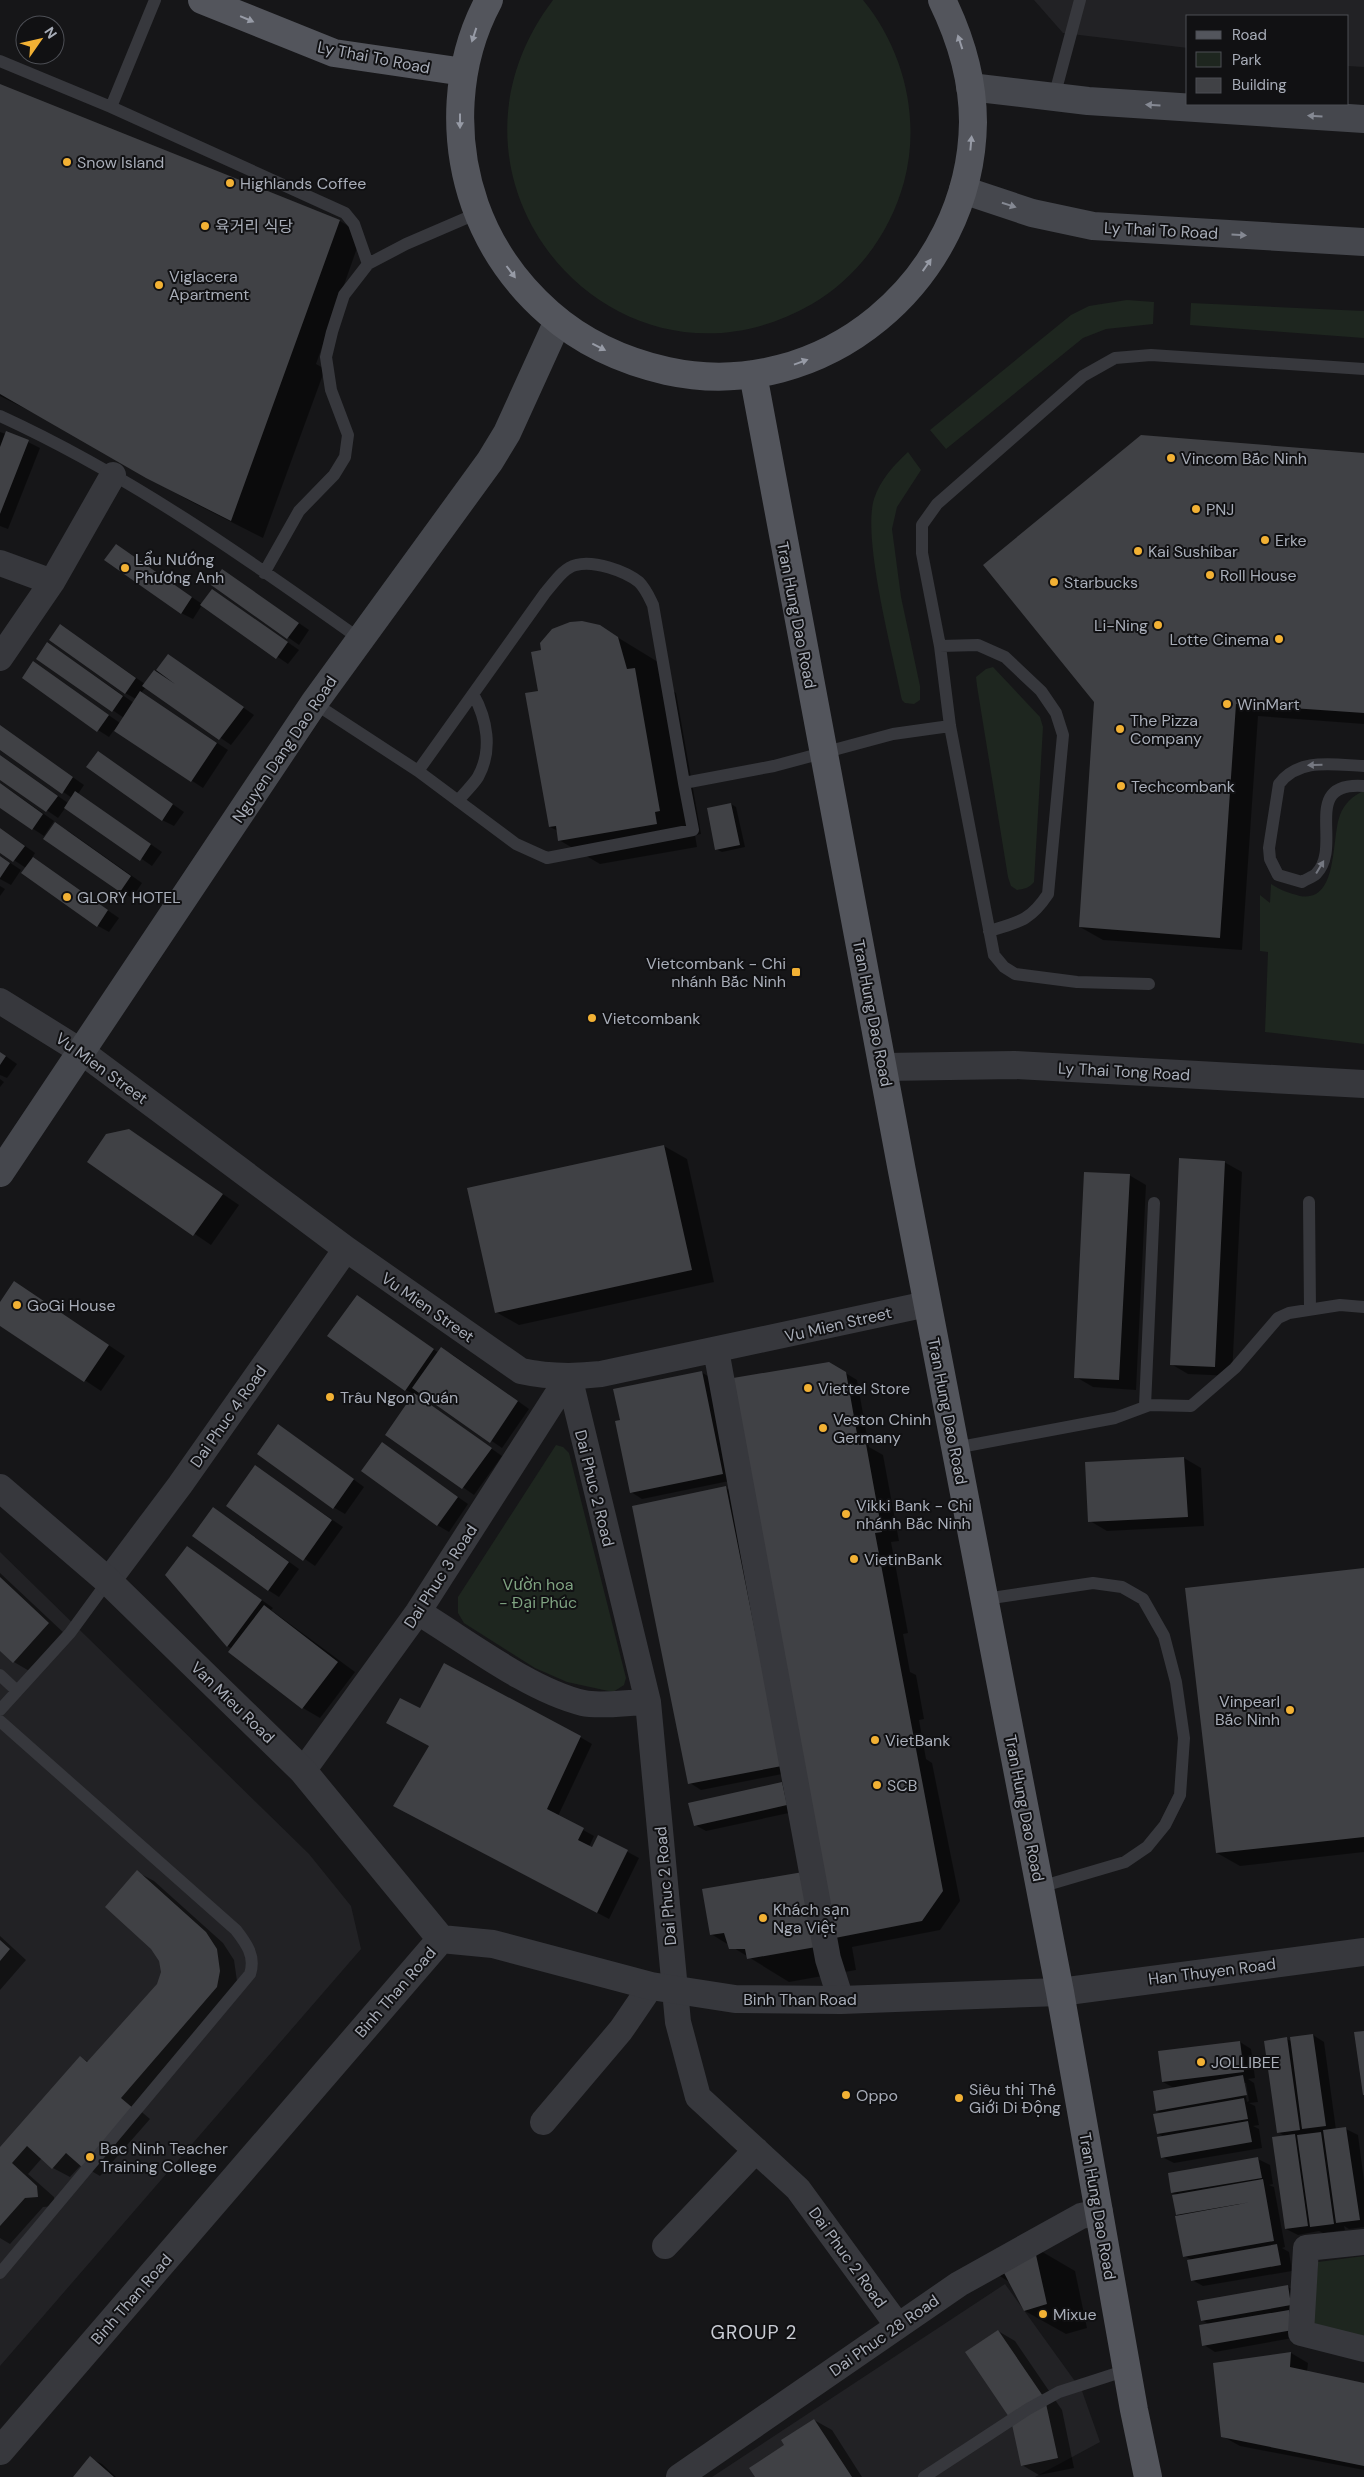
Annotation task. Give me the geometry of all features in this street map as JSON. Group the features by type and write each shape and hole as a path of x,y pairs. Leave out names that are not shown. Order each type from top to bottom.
{"main road":[{"name":"Ly Thai To Road","path":"202,0 334,53 464,72"},
{"path":"489,0 476,29 464,72 460,112 462,152 470,190 478,213 504,262 529,294 558,321 592,344 640,365 691,375 726,376 753,374 781,368 816,356 850,339 882,317 908,290 931,260 950,226 963,190 972,139 970,87 962,50 942,0"},
{"path":"970,87 1054,97 1364,119"},
{"name":"Ly Thai To Road","path":"963,190 1032,213 1093,226 1364,242"},
{"name":"Nguyen Dang Dao Road","path":"0,1173 314,703 499,447 558,321"},
{"name":"Tran Hung Dao Road","path":"753,374 927,1304 1060,1992 1127,2370 1148,2477"}],"street":[{"path":"0,658 52,582 113,475"},
{"path":"0,563 52,582"},
{"name":"Vu Mien Street","path":"0,1001 82,1052 346,1249 508,1364 521,1371 540,1375 601,1374 927,1304"},
{"name":"Ly Thai Tong Road","path":"884,1067 1015,1065 1364,1084"},
{"name":"Dai Phuc 4 Road","path":"108,1581 180,1485 346,1249"},
{"path":"716,1350 828,1959 841,2000"},
{"name":"Dai Phuc 3 Road","path":"303,1771 418,1612 568,1376"},
{"name":"Dai Phuc 2 Road","path":"568,1376 648,1702 663,1989 678,2022 698,2097 798,2189 898,2326"},
{"name":"Van Mieu Road","path":"0,1488 108,1581 303,1771 441,1939"},
{"path":"418,1612 532,1683 556,1694 585,1703 648,1702"},
{"name":"Binh Than Road","path":"0,2451 441,1939 493,1944 663,1989 735,1999 841,2000 1060,1992"},
{"name":"Han Thuyen Road","path":"1060,1992 1364,1952"},
{"path":"543,2122 621,2030 663,1989"},
{"path":"665,2246 756,2150"},
{"name":"Dai Phuc 28 Road","path":"679,2477 977,2272 1081,2216 1100,2212"},
{"path":"1364,2242 1306,2248 1302,2333 1364,2349"}],"lane":[{"path":"111,107 155,0"},
{"path":"1069,0 1076,16"},
{"path":"1054,97 1080,0"},
{"path":"0,61 111,107 345,213 354,224 368,264"},
{"path":"264,572 299,511 334,475 345,457 348,435 331,390 326,357 344,295 368,264 406,244 478,213"},
{"path":"1149,984 1077,982 1014,974 999,963 994,955 950,726 940,646 922,553 922,525 936,504 1083,376 1097,366 1116,358 1150,355 1364,369"},
{"path":"0,416 38,434 113,475 192,522 360,639"},
{"path":"314,703 418,771 516,844 547,858 693,830 653,605 648,593 639,583 625,573 596,565 577,564 565,571 545,593 418,771"},
{"path":"940,646 978,646 1005,657 1041,691 1056,713 1063,735 1048,894 1036,912 1015,924 989,931"},
{"path":"458,801 478,776 488,740 481,708 473,694"},
{"path":"684,783 774,766 823,751 893,734 950,726"},
{"path":"1364,766 1311,764 1293,771 1284,778 1280,784 1269,848 1270,858 1278,875 1302,882 1316,874 1324,860 1328,800 1337,789 1347,784 1364,786"},
{"path":"1309,1202 1310,1309"},
{"path":"1145,1406 1154,1203"},
{"path":"955,1448 1115,1418 1145,1406 1190,1406 1235,1368 1274,1322 1288,1313 1340,1304 1364,1307"},
{"path":"0,1710 70,1633 108,1581"},
{"path":"985,1599 1093,1584 1122,1587 1143,1599 1164,1636 1176,1682 1184,1738 1180,1795 1165,1825 1147,1847 1124,1862 1040,1887"},
{"path":"0,1675 17,1691"},
{"path":"0,1721 236,1930 246,1944 253,1965 250,1974 0,2273"},
{"path":"924,2477 1028,2409 1059,2392 1127,2370"}],"shaded area":[{"path":"1034,0 1364,0 1364,67 1349,66 1349,15 1186,15 1186,48 1063,33"},
{"name":"Bac Ninh Teacher Training College","path":"0,1552 309,1854 351,1906 361,1949 0,2366"},
{"path":"1005,2284 1082,2391 1100,2442 1035,2477 712,2477"}],"green space":[{"path":"553,0 863,0 889,41 898,63 905,86 911,134 909,158 898,201 881,236 858,267 844,281 812,304 739,331 670,330 608,306 558,263 523,207 508,141 516,70"},
{"path":"1127,300 1154,302 1153,324 1106,329 1083,338 946,449 930,430 1071,315 1089,306"},
{"path":"1191,303 1364,311 1364,338 1190,325"},
{"path":"908,452 921,470 897,507 892,529 901,597 920,686 920,700 914,704 905,703 902,700 875,568 871,517 874,499 880,485"},
{"path":"993,667 1040,717 1043,727 1034,882 1026,888 1017,890 1011,886 1008,877 976,677 986,669"},
{"path":"1364,791 1364,1044 1265,1032 1268,952 1260,951 1260,895 1270,903 1271,884 1300,896 1313,895 1321,890 1327,880 1331,867 1340,815 1346,804 1353,797"},
{"name":"Vườn hoa - Đại Phúc","path":"556,1445 563,1447 569,1453 626,1678 624,1685 613,1692 567,1682 535,1668 464,1623 458,1613 458,1597"},
{"path":"1364,2256 1364,2337 1313,2324 1318,2262"}],"building":[{"name":"Viglacera Apartment","path":"0,84 340,220 231,521 146,478 0,394"},
{"path":"6,431 29,440 0,514 0,447"},
{"path":"1141,435 1364,453 1364,713 1236,704 1220,938 1079,927 1094,702 983,565"},
{"path":"116,544 192,597 181,614 104,560"},
{"path":"222,569 299,623 287,639 211,585"},
{"path":"212,589 288,642 276,659 200,605"},
{"path":"582,621 600,625 618,637 627,669 635,668 660,811 655,812 657,824 558,841 556,826 549,827 525,693 538,691 531,652 541,650 540,643 552,629 570,622"},
{"path":"60,624 136,678 125,694 49,640"},
{"path":"47,642 123,696 112,712 36,659"},
{"path":"168,654 244,707 219,740 142,686 154,670 175,684 156,670"},
{"path":"33,661 109,715 97,732 22,678"},
{"path":"140,691 217,743 191,782 114,731"},
{"path":"0,725 73,777 62,794 0,750"},
{"path":"98,751 173,804 162,821 86,767"},
{"path":"0,755 58,796 46,812 0,780"},
{"path":"0,783 43,814 32,830 0,808"},
{"path":"75,791 151,844 140,861 64,808"},
{"path":"731,803 740,845 715,850 707,808"},
{"path":"55,822 131,876 120,892 43,839"},
{"path":"0,828 25,846 13,862 0,853"},
{"path":"0,856 10,863 0,878"},
{"path":"33,857 108,910 97,927 21,873"},
{"path":"0,1052 6,1056 0,1065"},
{"path":"129,1129 223,1194 193,1236 87,1162 106,1134"},
{"path":"664,1145 692,1270 495,1313 467,1188"},
{"path":"1179,1158 1225,1161 1215,1367 1170,1365"},
{"path":"1084,1172 1130,1174 1119,1380 1074,1378"},
{"path":"14,1281 109,1345 84,1382 0,1326 0,1302"},
{"path":"357,1295 434,1349 405,1391 327,1336"},
{"path":"441,1347 518,1401 490,1443 412,1388"},
{"path":"829,1362 846,1372 859,1445 866,1444 882,1532 875,1533 943,1891 922,1921 835,1938 733,1378"},
{"path":"702,1371 723,1474 630,1493 615,1421 620,1420 613,1389"},
{"path":"414,1393 492,1448 462,1489 385,1435"},
{"path":"278,1424 354,1479 333,1509 257,1454"},
{"path":"382,1442 458,1497 437,1526 361,1471"},
{"path":"1184,1457 1188,1517 1088,1522 1085,1462"},
{"path":"255,1465 332,1520 303,1561 226,1506"},
{"path":"726,1486 782,1766 688,1784 632,1506"},
{"path":"213,1507 289,1562 268,1591 192,1536"},
{"path":"187,1546 262,1600 227,1647 165,1575"},
{"path":"1364,1568 1364,1837 1216,1853 1185,1588"},
{"path":"0,1577 49,1623 13,1663 0,1651"},
{"path":"264,1605 338,1662 302,1709 228,1652"},
{"path":"444,1663 581,1736 547,1809 584,1828 578,1840 592,1847 598,1835 628,1850 597,1913 393,1806 429,1746 386,1723 400,1698 420,1708"},
{"path":"782,1782 787,1805 694,1826 688,1803"},
{"path":"137,1870 206,1932 217,1949 220,1971 217,1987 121,2098 134,2109 83,2168 66,2153 52,2169 27,2146 12,2163 37,2186 38,2197 25,2198 0,2226 0,2147 80,2056 87,2062 157,1984 161,1972 159,1961 151,1949 105,1907"},
{"path":"803,1872 816,1947 747,1959 745,1949 729,1949 724,1933 710,1935 702,1889"},
{"path":"0,1940 10,1949 0,1961"},
{"path":"1364,2031 1364,2095 1363,2095 1354,2032"},
{"path":"1313,2034 1326,2126 1302,2129 1290,2037"},
{"path":"1287,2037 1300,2130 1277,2133 1264,2041"},
{"name":"JOLLIBEE","path":"1240,2041 1244,2072 1162,2082 1158,2051"},
{"path":"1243,2075 1247,2095 1156,2111 1153,2091"},
{"path":"1244,2098 1248,2119 1157,2134 1153,2114"},
{"path":"1248,2121 1252,2142 1161,2158 1157,2137"},
{"path":"1346,2127 1360,2220 1336,2223 1323,2130"},
{"path":"1321,2132 1334,2224 1310,2227 1297,2135"},
{"path":"1295,2134 1308,2226 1285,2229 1272,2137"},
{"path":"1258,2157 1262,2178 1171,2193 1168,2173"},
{"path":"1263,2179 1274,2241 1183,2257 1175,2216 1251,2202 1176,2215 1172,2195"},
{"path":"1277,2244 1281,2265 1191,2281 1187,2260"},
{"path":"1034,2246 1047,2304 1024,2311 1003,2271"},
{"path":"1288,2285 1291,2305 1201,2321 1197,2301"},
{"path":"1289,2310 1293,2330 1202,2346 1199,2325"},
{"path":"998,2330 1045,2399 1058,2458 1021,2466 1011,2420 965,2352"},
{"path":"1291,2352 1290,2367 1364,2383 1364,2466 1221,2437 1213,2363"},
{"path":"814,2419 852,2477 755,2477 749,2468 784,2445 781,2440"},
{"path":"90,2456 114,2477 73,2477"}],"place":[{"name":"Snow Island","path":"67,162"},
{"name":"Highlands Coffee","path":"230,183"},
{"name":"육거리 식당","path":"205,226"},
{"name":"Viglacera Apartment","path":"159,285"},
{"name":"Vincom Bắc Ninh","path":"1171,458"},
{"name":"PNJ","path":"1196,509"},
{"name":"Erke","path":"1265,540"},
{"name":"Kai Sushibar","path":"1138,551"},
{"name":"Lẩu Nướng Phương Anh","path":"125,568"},
{"name":"Roll House","path":"1210,575"},
{"name":"Starbucks","path":"1054,582"},
{"name":"Li-Ning","path":"1158,625"},
{"name":"Lotte Cinema","path":"1279,639"},
{"name":"WinMart","path":"1227,704"},
{"name":"The Pizza Company","path":"1120,729"},
{"name":"Techcombank","path":"1121,786"},
{"name":"GLORY HOTEL","path":"67,897"},
{"name":"Vietcombank - Chi nhánh Bắc Ninh","path":"796,972"},
{"name":"Vietcombank","path":"592,1018"},
{"name":"GoGi House","path":"17,1305"},
{"name":"Viettel Store","path":"808,1388"},
{"name":"Trâu Ngon Quán","path":"330,1397"},
{"name":"Veston Chinh Germany","path":"823,1428"},
{"name":"Vikki Bank - Chi nhánh Bắc Ninh","path":"846,1514"},
{"name":"VietinBank","path":"854,1559"},
{"name":"Vinpearl Bắc Ninh","path":"1290,1710"},
{"name":"VietBank","path":"875,1740"},
{"name":"SCB","path":"877,1785"},
{"name":"Khách sạn Nga Việt","path":"763,1918"},
{"name":"JOLLIBEE","path":"1201,2062"},
{"name":"Oppo","path":"846,2095"},
{"name":"Siêu thị Thế Giới Di Động","path":"959,2098"},
{"name":"Bac Ninh Teacher Training College","path":"90,2157"},
{"name":"Mixue","path":"1043,2314"}],"district":[{"name":"GROUP 2","path":"754,2332"}]}
